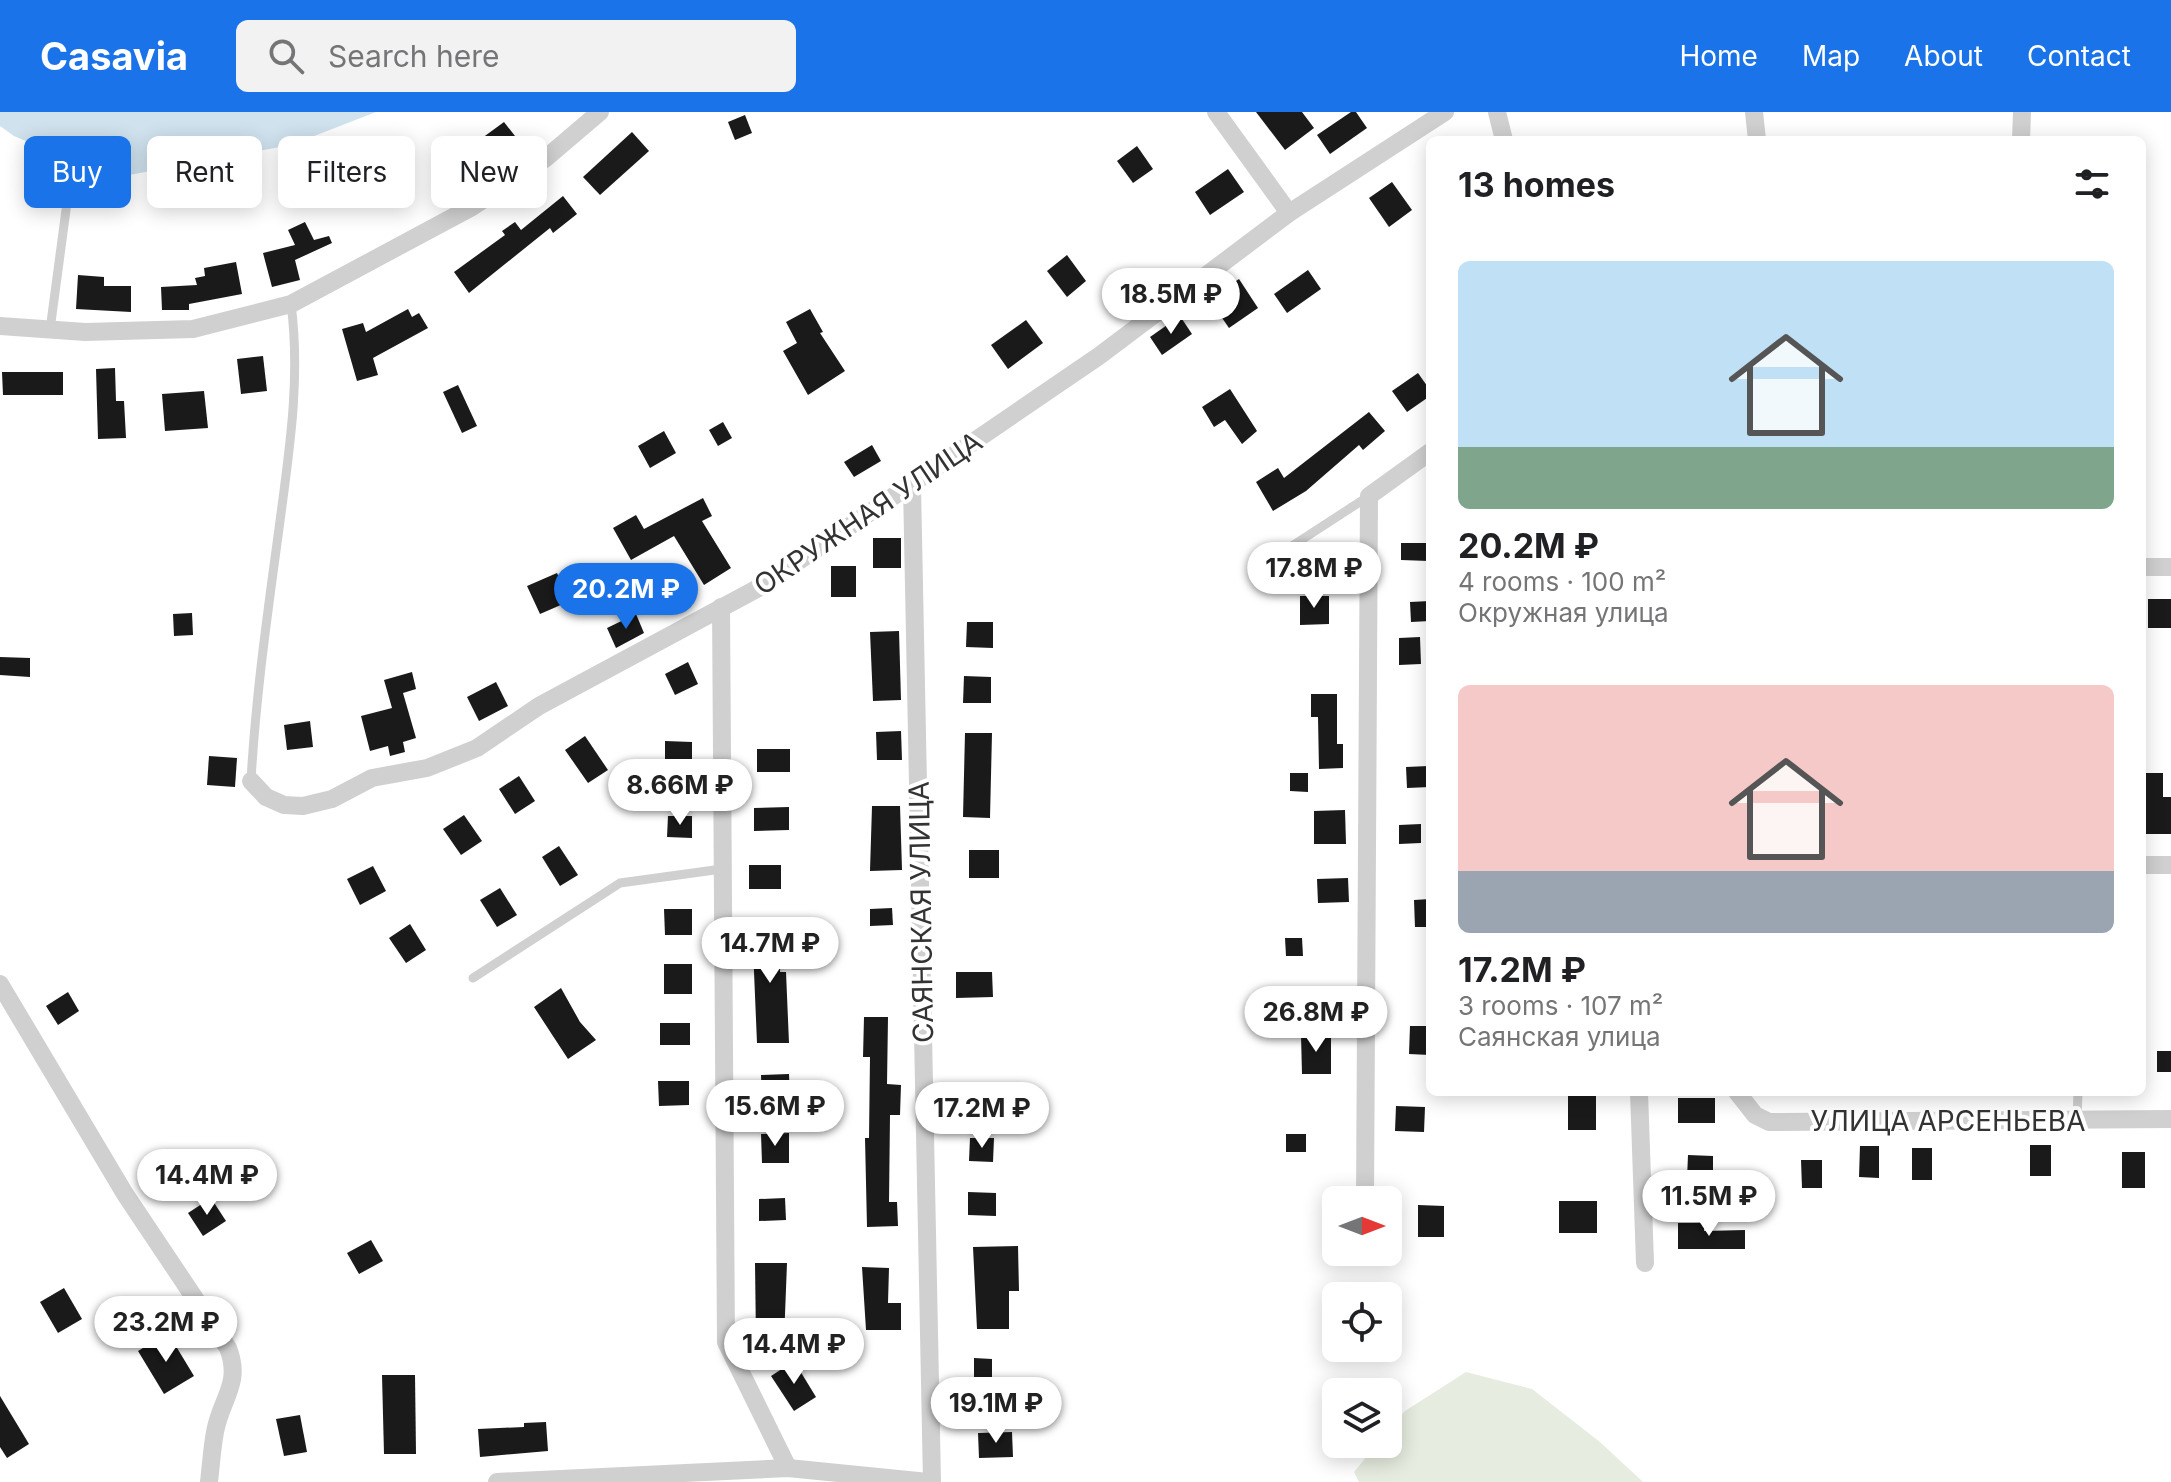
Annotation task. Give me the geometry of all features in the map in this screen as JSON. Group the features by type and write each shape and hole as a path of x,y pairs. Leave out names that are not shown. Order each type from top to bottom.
{"street":[{"path":"0,326 50,330 193,329 291,304 472,207 546,158 600,112"},
{"path":"1216,112 1289,213"},
{"name":"ОКРУЖНАЯ УЛИЦА","path":"251,781 266,797 284,805 303,806 332,799 372,778 427,768 477,748 539,706 762,586 1121,341 1289,213 1406,141 1445,112"},
{"path":"1497,112 1503,136"},
{"path":"1754,112 1757,136"},
{"path":"2021,136 2022,112"},
{"path":"1365,1186 1369,496 1426,455"},
{"name":"САЯНСКАЯ УЛИЦА","path":"912,486 930,1482"},
{"path":"2146,567 2171,567"},
{"path":"721,607 726,1342 788,1468"},
{"path":"2146,865 2171,865"},
{"path":"0,984 125,1194 228,1348 235,1365 234,1379 215,1429 209,1482"},
{"path":"1639,1096 1645,1263"},
{"name":"УЛИЦА АРСЕНЬЕВА","path":"1740,1096 1755,1115 1769,1122 2171,1119"},
{"path":"497,1482 788,1468 930,1482"}],"lane":[{"path":"50,330 66,208"},
{"path":"251,781 254,721 292,427 297,346 291,304"},
{"path":"1292,546 1369,496"},
{"path":"473,978 620,883 722,869"},
{"path":"2077,1121 2078,1096"}],"shaded area":[{"path":"1466,1372 1532,1389 1600,1442 1643,1482 1359,1482 1354,1472 1366,1458 1402,1458 1402,1415"}],"water":[{"path":"0,112 376,112 314,136 278,136 278,147 262,150 262,136 147,136 147,172 131,175 131,136 24,136 24,140 0,126"}],"building":[{"path":"1256,112 1302,112 1314,128 1285,150"},
{"path":"1351,112 1356,112 1367,128 1330,154 1317,135"},
{"path":"745,115 752,133 735,140 728,122"},
{"path":"504,122 515,136 485,136"},
{"path":"632,132 649,151 600,195 583,177"},
{"path":"1137,146 1153,169 1133,183 1117,161"},
{"path":"1228,169 1244,192 1210,215 1195,192"},
{"path":"1392,182 1412,210 1389,227 1369,198"},
{"path":"563,196 577,214 553,233 550,228 469,293 454,272 505,235 502,231 515,222 521,230"},
{"path":"305,222 314,240 329,236 332,243 295,260 300,280 272,287 263,253 295,245 288,230"},
{"path":"1067,255 1086,281 1067,297 1047,271"},
{"path":"236,262 242,294 189,304 189,310 162,310 161,287 197,285 195,278 205,276 204,268"},
{"path":"1308,270 1321,289 1287,313 1274,294"},
{"path":"78,275 104,277 104,286 131,286 131,312 76,309"},
{"path":"1239,279 1258,308 1229,328 1209,299"},
{"path":"408,309 412,317 419,313 428,328 373,358 378,375 357,381 342,329 363,323 366,332"},
{"path":"810,309 823,332 820,333 845,371 808,395 783,351 797,343 786,322"},
{"path":"1180,316 1192,334 1162,355 1150,337"},
{"path":"1026,320 1043,343 1008,369 991,345"},
{"path":"263,356 267,391 241,394 237,359"},
{"path":"115,368 116,401 124,401 126,438 98,439 96,369"},
{"path":"2,372 63,372 63,395 3,395"},
{"path":"1418,373 1426,384 1426,399 1407,412 1392,391"},
{"path":"458,385 477,426 462,433 443,392"},
{"path":"1230,389 1257,431 1242,444 1225,420 1214,427 1202,407"},
{"path":"204,391 208,428 165,431 162,394"},
{"path":"1369,412 1385,431 1363,450 1359,445 1306,491 1273,511 1256,482 1278,468 1284,478"},
{"path":"723,422 732,438 718,446 709,430"},
{"path":"664,431 676,453 650,468 638,446"},
{"path":"872,445 881,461 854,477 844,462"},
{"path":"703,498 712,516 702,521 731,568 704,585 674,536 631,560 613,528 636,515 644,529"},
{"path":"873,538 901,538 901,568 873,568"},
{"path":"1401,543 1426,543 1426,561 1401,560"},
{"path":"831,566 856,566 856,597 831,597"},
{"path":"557,573 570,601 540,614 527,586"},
{"path":"1300,596 1329,596 1329,624 1300,625"},
{"path":"2148,599 2171,599 2171,628 2148,628"},
{"path":"1426,601 1426,621 1411,622 1410,602"},
{"path":"192,613 193,635 174,636 173,614"},
{"path":"636,614 644,633 616,648 607,628"},
{"path":"967,622 993,622 993,648 966,647"},
{"path":"899,631 901,700 873,701 870,632"},
{"path":"1420,637 1421,664 1399,665 1399,638"},
{"path":"0,657 30,658 30,677 0,675"},
{"path":"688,662 698,684 675,695 665,674"},
{"path":"412,672 416,689 403,693 416,738 403,742 405,752 390,756 388,746 370,751 361,716 392,708 384,680"},
{"path":"964,676 991,677 991,703 963,703"},
{"path":"496,682 508,706 479,721 467,697"},
{"path":"1311,694 1337,694 1337,744 1343,744 1343,768 1319,769 1318,717 1311,717"},
{"path":"310,721 313,747 287,750 284,725"},
{"path":"901,731 902,760 877,760 876,732"},
{"path":"965,733 992,733 990,818 963,817"},
{"path":"585,736 608,770 588,783 565,750"},
{"path":"665,741 692,742 692,763 665,763"},
{"path":"757,749 790,749 790,772 757,772"},
{"path":"209,756 237,758 235,787 207,785"},
{"path":"1426,766 1426,787 1407,788 1406,767"},
{"path":"1290,773 1308,773 1308,792 1290,791"},
{"path":"2146,773 2163,773 2163,797 2171,797 2171,834 2146,834"},
{"path":"519,776 535,801 515,814 499,789"},
{"path":"872,806 900,806 902,870 870,871"},
{"path":"789,807 789,830 754,831 754,808"},
{"path":"1345,810 1346,844 1314,844 1314,811"},
{"path":"464,815 482,841 461,855 443,829"},
{"path":"668,816 692,816 692,838 667,837"},
{"path":"1421,824 1421,843 1399,844 1399,825"},
{"path":"559,846 578,875 560,886 542,857"},
{"path":"969,850 999,850 999,878 969,878"},
{"path":"749,865 781,865 781,889 749,889"},
{"path":"373,866 386,891 360,905 347,879"},
{"path":"1348,878 1349,902 1318,903 1317,879"},
{"path":"500,888 517,915 497,927 480,900"},
{"path":"1426,899 1426,927 1415,927 1414,900"},
{"path":"892,908 893,925 870,926 870,909"},
{"path":"664,909 692,909 692,935 665,935"},
{"path":"410,924 426,950 406,963 389,938"},
{"path":"752,924 781,924 780,972 786,972 789,1043 757,1043"},
{"path":"1285,938 1302,938 1303,956 1286,956"},
{"path":"664,964 692,964 692,994 664,994"},
{"path":"956,972 992,972 993,997 956,998"},
{"path":"561,988 580,1022 596,1040 568,1059 534,1007"},
{"path":"68,992 79,1011 58,1025 46,1006"},
{"path":"864,1017 888,1017 887,1084 901,1085 900,1115 890,1115 889,1202 897,1202 898,1226 867,1227 865,1138 869,1138 870,1057 863,1057"},
{"path":"660,1023 690,1023 690,1045 660,1045"},
{"path":"1410,1026 1426,1026 1426,1055 1409,1054"},
{"path":"1331,1034 1331,1074 1302,1074 1301,1035"},
{"path":"2157,1051 2171,1051 2171,1072 2157,1072"},
{"path":"789,1074 790,1101 762,1102 761,1075"},
{"path":"658,1081 689,1081 689,1105 659,1106"},
{"path":"1568,1096 1596,1096 1596,1130 1568,1130"},
{"path":"1678,1098 1715,1098 1715,1123 1678,1123"},
{"path":"1396,1106 1425,1107 1424,1132 1395,1131"},
{"path":"789,1133 789,1163 762,1163 761,1134"},
{"path":"1286,1134 1306,1134 1306,1152 1286,1152"},
{"path":"970,1138 994,1138 993,1162 969,1161"},
{"path":"2030,1145 2051,1145 2051,1176 2030,1176"},
{"path":"1860,1146 1879,1146 1879,1178 1859,1177"},
{"path":"1912,1148 1932,1148 1932,1180 1912,1180"},
{"path":"2122,1152 2145,1152 2145,1188 2122,1188"},
{"path":"1688,1155 1713,1156 1713,1179 1687,1179"},
{"path":"1801,1160 1822,1160 1822,1188 1802,1188"},
{"path":"968,1192 996,1193 996,1216 968,1215"},
{"path":"211,1198 226,1221 203,1236 188,1213"},
{"path":"785,1198 786,1220 759,1221 759,1199"},
{"path":"1559,1201 1597,1201 1597,1233 1559,1233"},
{"path":"1418,1205 1444,1206 1444,1237 1418,1237"},
{"path":"1678,1223 1704,1223 1704,1231 1745,1230 1745,1249 1678,1249"},
{"path":"371,1240 383,1261 359,1274 347,1253"},
{"path":"1018,1246 1019,1291 1009,1291 1009,1329 977,1329 973,1247"},
{"path":"755,1263 787,1263 784,1340 756,1340"},
{"path":"862,1267 889,1268 888,1303 901,1303 901,1330 866,1330"},
{"path":"64,1288 82,1319 58,1333 40,1302"},
{"path":"168,1333 194,1376 164,1394 138,1351"},
{"path":"974,1358 992,1359 992,1388 974,1388"},
{"path":"794,1361 816,1397 794,1411 771,1376"},
{"path":"382,1375 415,1375 416,1454 384,1454"},
{"path":"0,1396 29,1444 7,1458 0,1447"},
{"path":"300,1415 307,1452 284,1456 276,1419"},
{"path":"546,1422 548,1451 480,1457 478,1429 524,1427 524,1423"},
{"path":"1012,1432 1013,1457 979,1458 978,1433"}]}
